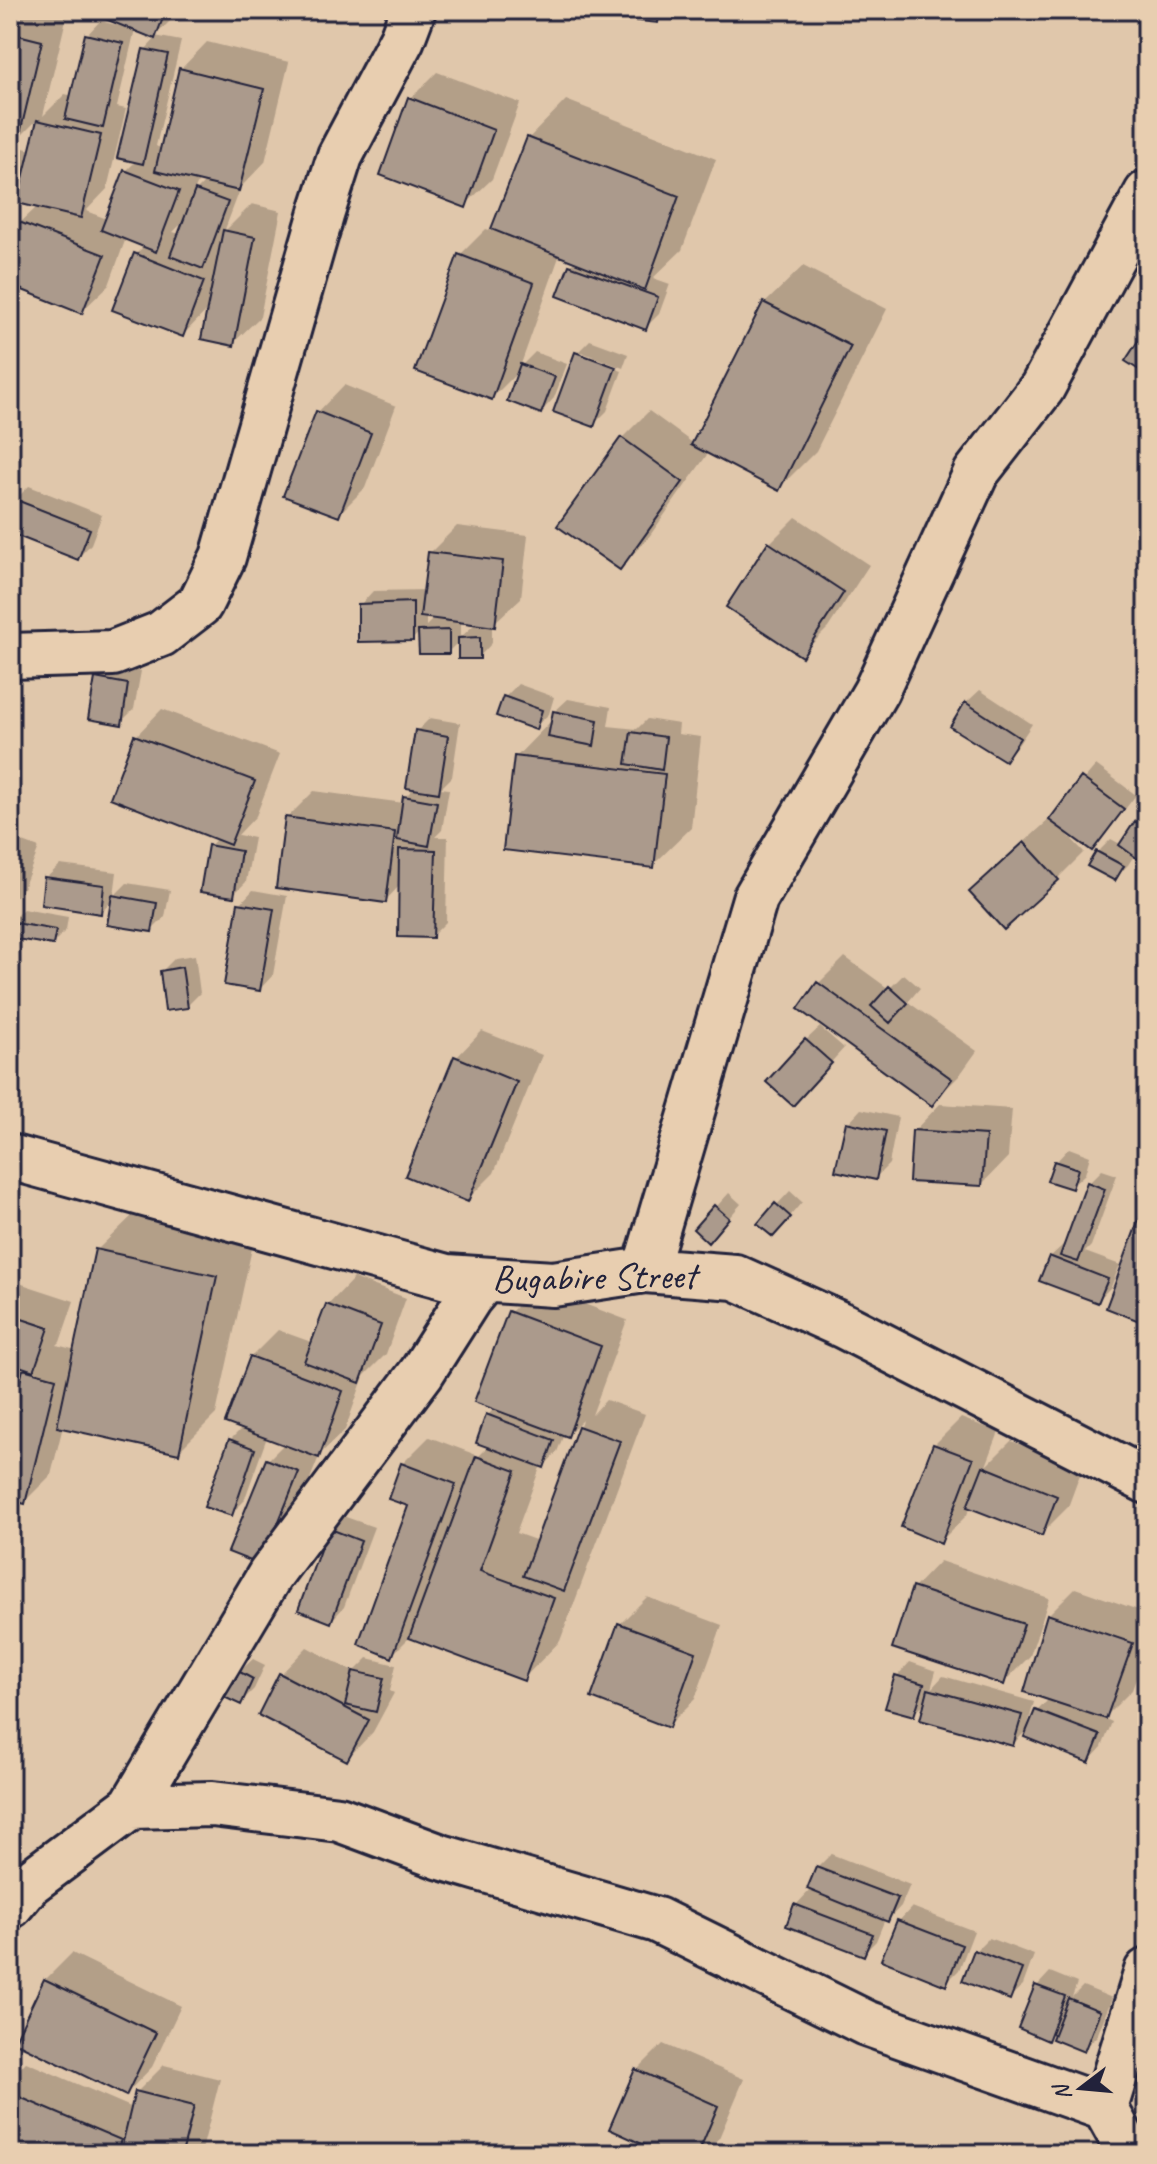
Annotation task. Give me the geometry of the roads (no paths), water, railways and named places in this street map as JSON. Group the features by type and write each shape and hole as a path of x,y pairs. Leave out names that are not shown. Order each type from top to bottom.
{"street":[{"path":"10,656 113,653 161,634 200,604 223,557 340,156 402,39 413,10"},
{"path":"645,1270 755,899 876,691 976,473 1042,388 1147,193"},
{"name":"Bugabire Street","path":"10,1157 447,1277 553,1284 645,1270 735,1277 844,1326 1147,1481"},
{"path":"10,1906 29,1883 132,1806 270,1575 422,1372 484,1280"},
{"path":"132,1806 212,1804 339,1819 441,1857 657,1920 866,2023 1105,2108 1129,2151 1137,2154"},
{"path":"1105,2108 1147,1971"}]}
